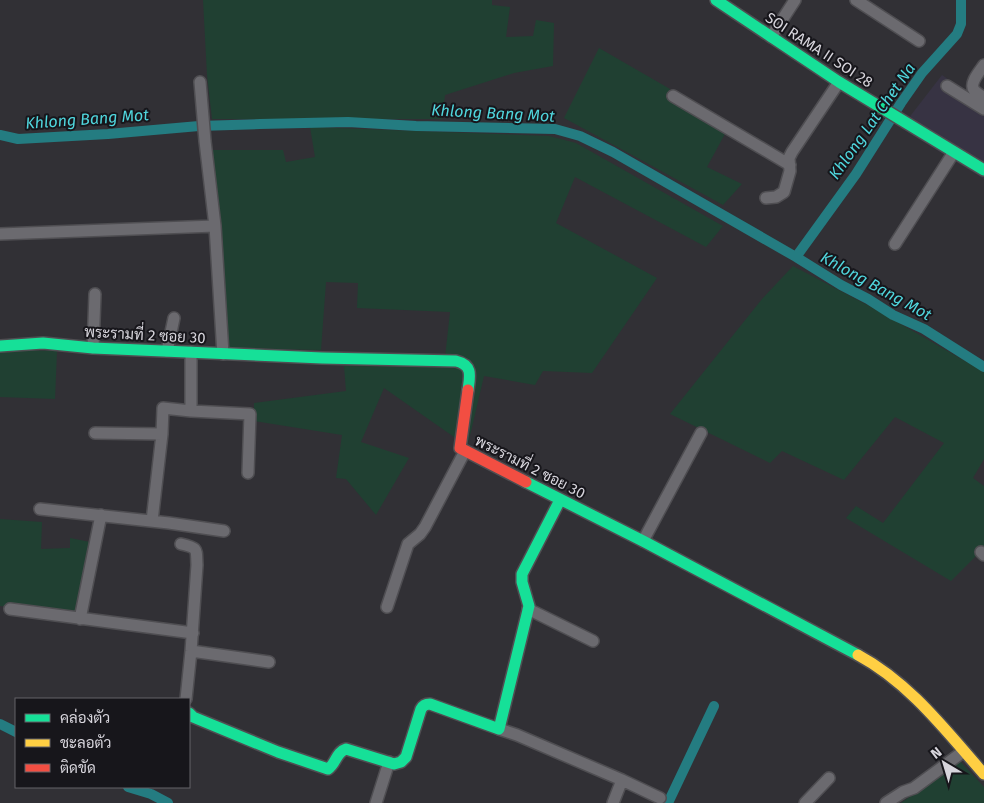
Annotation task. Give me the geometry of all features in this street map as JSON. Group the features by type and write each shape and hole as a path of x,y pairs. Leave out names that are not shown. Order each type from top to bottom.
{"street":[{"name":"SOI RAMA II SOI 28","path":"716,0 839,82 984,170"},
{"path":"771,37 795,0"},
{"path":"856,0 919,41"},
{"path":"984,65 975,79 972,88 984,98"},
{"path":"200,82 204,136 215,226 223,354"},
{"path":"766,198 776,197 784,192 790,171 789,158 792,152 839,82"},
{"path":"947,86 984,109"},
{"path":"673,96 790,164"},
{"path":"895,244 954,152"},
{"path":"0,234 215,226"},
{"path":"93,348 95,294"},
{"path":"167,351 174,318"},
{"name":"พระรามที่ 2 ซอย 30","path":"0,346 43,343 93,348 322,358 456,361 464,363 470,374 460,448 643,541 877,667 894,679 926,708 984,774"},
{"path":"191,352 191,411"},
{"path":"152,521 162,434 163,408 250,414 248,473"},
{"path":"95,433 162,434"},
{"path":"643,541 701,433"},
{"path":"387,607 408,544 425,527 465,451"},
{"path":"500,729 528,609 528,599 520,580 560,500"},
{"path":"40,509 224,531"},
{"path":"80,618 100,515"},
{"path":"181,544 193,547 196,552 197,566 193,633 186,698"},
{"path":"10,609 193,633"},
{"path":"528,609 593,641"},
{"path":"191,651 269,662"},
{"path":"190,714 192,717 278,752 328,769 333,766 342,749 394,764 401,762 406,757 421,709 426,704 430,704 517,735 660,798"},
{"path":"886,803 902,792 914,788 962,748"},
{"path":"376,803 389,762"},
{"path":"804,803 829,778"},
{"path":"613,803 622,780"}],"shaded area":[{"path":"942,75 984,105 984,179 901,128"}],"green space":[{"path":"203,0 492,0 492,5 510,7 506,37 533,36 536,20 554,23 553,66 514,73 445,95 442,119 212,119 207,75"},
{"path":"599,48 670,89 666,97 726,132 707,167 742,184 723,205 564,118"},
{"path":"310,127 549,136 576,143 723,226 706,247 575,177 556,223 657,278 592,373 543,371 535,385 484,376 468,444 454,437 384,388 361,442 409,458 376,515 346,479 336,478 342,435 254,421 254,403 346,391 344,366 444,367 450,312 357,308 358,283 326,282 321,350 226,348 212,150 283,150 286,162 315,157"},
{"path":"793,266 871,307 984,372 984,459 973,478 984,486 984,548 951,581 846,518 856,506 883,523 944,443 895,417 844,480 782,451 770,463 670,414 762,299"},
{"path":"0,350 57,351 55,399 0,397"},
{"path":"0,519 42,522 41,549 70,548 70,538 90,542 76,613 0,606"},
{"path":"960,761 984,787 984,803 901,803"}],"waterway":[{"name":"Khlong Lat Chet Na","path":"796,257 856,174 922,73 957,34 961,24 961,0"},
{"name":"Khlong Bang Mot","path":"0,135 18,139 199,126 348,122 416,126 555,129 580,136 613,152 893,315 924,329 984,367"},
{"path":"668,803 714,706"},
{"path":"0,724 15,732"},
{"path":"131,788 151,794 168,803"}],"traffic: fast":[{"path":"716,0 839,82 984,170"},
{"path":"0,346 43,343 93,348 322,358 456,361 468,368 470,376 468,390"},
{"path":"526,482 643,541 858,655"},
{"path":"190,714 193,717 278,752 328,769 340,753 346,749 394,764 401,762 406,757 421,709 427,704 499,729 529,606 522,582 522,574 560,500"}],"traffic: slow":[{"path":"858,655 877,666 911,694 984,774"}],"traffic: jam":[{"path":"468,390 460,448 526,482"}]}
